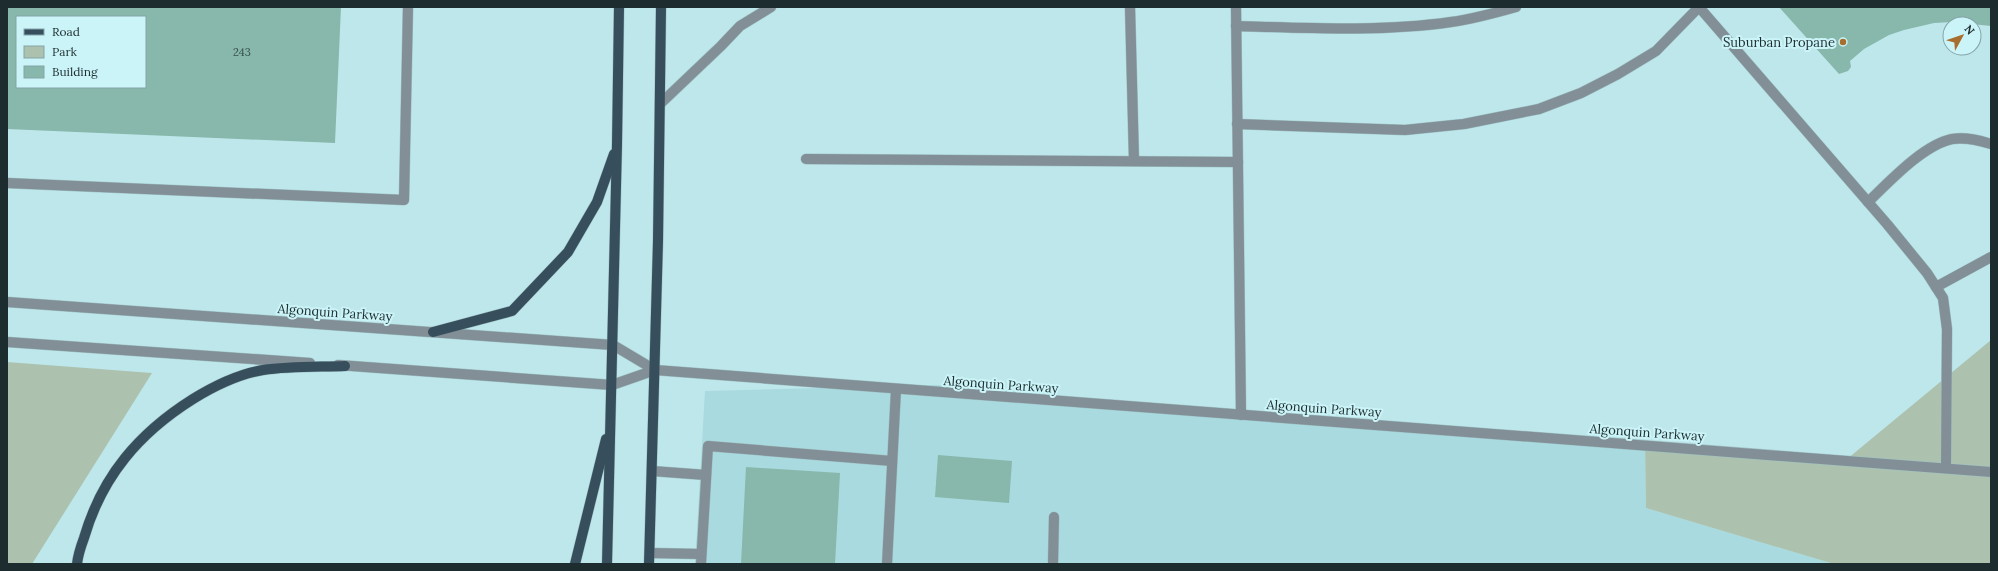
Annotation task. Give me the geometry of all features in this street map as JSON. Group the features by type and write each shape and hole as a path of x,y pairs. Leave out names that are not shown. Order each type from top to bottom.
{"main road":[{"path":"607,564 613,345 619,7"},
{"path":"649,564 655,370 661,7"},
{"path":"433,332 512,312 568,252 597,202 617,144"},
{"path":"77,564 90,518 109,478 136,444 168,414 226,381 263,370 345,366"},
{"path":"574,564 611,420"}],"street":[{"path":"7,183 404,200 408,7"},
{"path":"660,104 740,26 771,7"},
{"path":"1130,7 1134,161"},
{"path":"1236,7 1241,415"},
{"path":"1236,26 1332,28 1415,25 1451,22 1516,7"},
{"path":"1237,124 1405,130 1464,124 1539,109 1581,93 1618,74 1656,51 1699,7 1868,202 1927,273 1943,298 1947,329 1946,468"},
{"path":"1868,202 1930,148 1951,140 1972,138 1991,144"},
{"path":"806,159 1238,162"},
{"path":"1936,287 1991,257"},
{"name":"Algonquin Parkway","path":"7,302 613,345 655,370"},
{"name":"Algonquin Parkway","path":"7,342 612,385 655,370 1991,472"},
{"path":"887,564 896,389"},
{"path":"650,553 701,559 708,446 892,461"},
{"path":"652,471 706,475"},
{"path":"1053,564 1054,517"}],"shaded area":[{"path":"937,385 1645,445 1646,508 1834,564 695,564 705,391"}],"green space":[{"path":"1991,340 1991,564 1834,564 1646,508 1645,445 1841,464"},
{"path":"7,362 152,373 32,564 7,564"}],"building":[{"path":"7,7 341,7 335,143 7,129"},
{"name":"Suburban Propane","path":"1779,7 1991,7 1991,26 1982,25 1982,16 1942,16 1942,23 1904,30 1889,35 1864,49 1850,61 1851,67 1848,71 1839,74"},
{"path":"938,455 1012,461 1009,503 935,497"},
{"path":"746,467 840,473 835,564 741,564"}],"place":[{"name":"Suburban Propane","path":"1843,42"}]}
